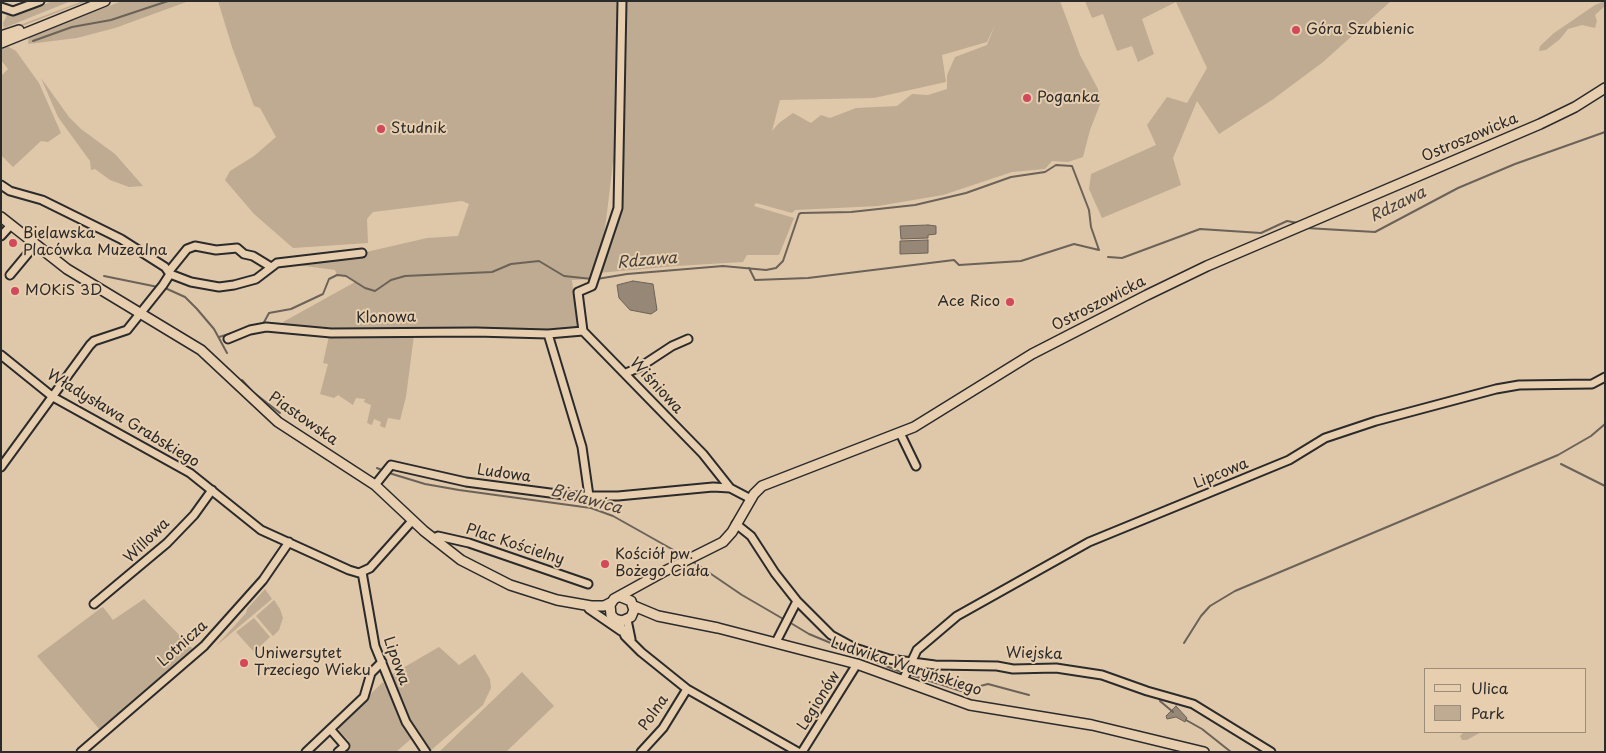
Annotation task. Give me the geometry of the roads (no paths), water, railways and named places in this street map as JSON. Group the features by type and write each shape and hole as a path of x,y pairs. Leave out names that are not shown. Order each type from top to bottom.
{"main road":[{"path":"1,43 41,25 105,1"},
{"path":"1,36 41,25"},
{"name":"Ostroszowicka","path":"612,602 690,557 723,542 757,489 924,422 1032,354 1147,295 1296,228 1540,124 1575,107 1605,88"},
{"name":"Piastowska","path":"1,217 67,269 207,355 254,402 282,424 375,485 412,521 461,560 497,579 531,592 622,618"},
{"path":"612,602 610,608 622,618 633,605 639,587"},
{"name":"Ludwika Waryńskiego","path":"621,597 628,598 633,605 658,616 776,642 905,675 975,706 1092,725 1204,752"},
{"name":"Piastowska","path":"575,604 600,606 612,602"},
{"name":"Ludwika Waryńskiego","path":"622,618 658,616"}],"street":[{"path":"1,7 13,11 40,1"},
{"path":"583,332 578,295 582,290 590,287 594,279 618,208 622,1"},
{"path":"1,185 10,191 42,200 121,239 165,267 170,274 191,282 220,287 256,279 277,263 362,253"},
{"path":"1,236 11,226"},
{"path":"10,275 35,245"},
{"path":"1,467 94,341 127,330 156,295 170,274 170,270 187,250 195,246 216,250 237,248 271,267"},
{"name":"Klonowa","path":"228,339 250,330 266,327 331,332 548,334 583,332"},
{"name":"Wiśniowa","path":"583,332 626,373 644,396 703,454 730,488 751,500"},
{"path":"548,334 582,447 589,496"},
{"path":"626,373 640,367 672,346 688,339"},
{"name":"Władysława Grabskiego","path":"1,356 53,397 190,473 261,530 354,572 362,572"},
{"name":"Lipcowa","path":"905,675 910,661 917,650 948,622 1075,549 1289,460 1325,438 1376,421 1505,387 1592,384 1605,377"},
{"path":"900,433 916,466"},
{"name":"Ludowa","path":"375,485 391,465 466,482 554,494 589,496 713,487 730,488"},
{"name":"Willowa","path":"94,604 167,543 194,515 212,490"},
{"path":"362,572 370,568 412,521"},
{"name":"Wiejska","path":"736,524 751,536 796,601 839,641 889,659 935,664 997,666 1013,669 1056,668 1102,675 1146,691 1193,704 1272,752"},
{"name":"Plac Kościelny","path":"433,539 438,536 469,543 588,584"},
{"name":"Lotnicza","path":"81,752 204,646 263,580 289,542"},
{"name":"Lipowa","path":"362,572 370,607 372,632 382,662 406,722 426,752"},
{"path":"776,642 796,601"},
{"name":"Piastowska","path":"589,609 622,631"},
{"path":"622,618 622,631 632,642 687,689 800,752"},
{"path":"622,618 632,642"},
{"path":"306,752 364,697 371,673 382,662"},
{"name":"Legionów","path":"800,752 857,664"},
{"name":"Polna","path":"641,752 663,728 687,689"},
{"path":"331,730 345,746 338,752"}],"waterway":[{"path":"33,41 72,27 111,20 168,1"},
{"name":"Rdzawa","path":"1306,228 1375,232 1458,188 1515,164 1605,132"},
{"path":"597,279 627,274 723,266 766,270 776,268 783,261 799,214 801,213 851,212 915,205 966,193 1011,177 1045,172 1056,165 1072,166 1089,210 1091,227 1099,250"},
{"name":"Rdzawa","path":"1108,257 1122,258 1200,229 1261,233 1287,221 1298,223"},
{"name":"Rdzawa","path":"749,268 755,280 808,278 954,260 959,265 1021,261 1074,244 1099,250"},
{"name":"Rdzawa","path":"219,337 263,324 269,313 291,309 323,294 329,279 337,275 346,276 365,288 375,291 391,280 405,276 492,272 511,264 539,261 564,276 592,279"},
{"name":"Bielawica","path":"104,276 158,287"},
{"name":"Bielawica","path":"165,288 185,297 197,309 214,329 227,353"},
{"name":"Bielawica","path":"242,380 253,392 280,413"},
{"path":"1184,643 1201,616 1210,606 1235,591 1558,455 1591,436 1605,424"},
{"path":"1561,464 1605,486"},
{"name":"Bielawica","path":"377,468 384,471"},
{"name":"Bielawica","path":"389,473 425,484 459,490 591,508 613,516 686,557"},
{"name":"Bielawica","path":"692,561 742,595 785,620"},
{"name":"Bielawica","path":"789,622 809,634 903,673"},
{"name":"Bielawica","path":"908,674 961,691 988,684 1029,695"},
{"name":"Bielawica","path":"1160,701 1173,712"},
{"name":"Bielawica","path":"1186,720 1202,729 1231,752"}],"place":[{"name":"Góra Szubienic","path":"1296,30"},
{"name":"Poganka","path":"1027,98"},
{"name":"Studnik","path":"381,129"},
{"name":"Bielawska Placówka Muzealna","path":"13,243"},
{"name":"MOKiS 3D","path":"15,291"},
{"name":"Ace Rico","path":"1010,302"},
{"name":"Kościół pw. Bożego Ciała","path":"605,564"},
{"name":"Uniwersytet Trzeciego Wieku","path":"244,663"}]}
